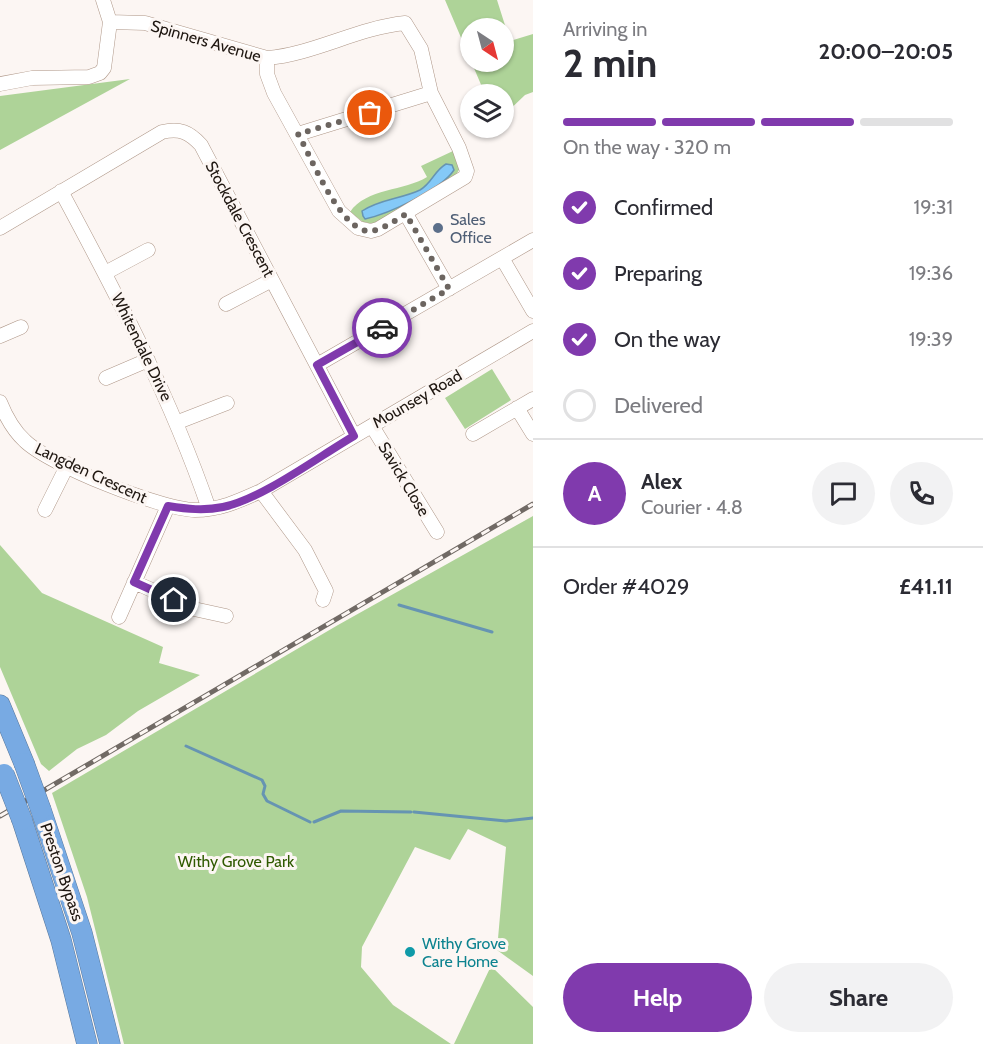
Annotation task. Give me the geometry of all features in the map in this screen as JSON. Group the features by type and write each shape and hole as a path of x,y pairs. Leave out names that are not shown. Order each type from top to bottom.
{"highway":[{"name":"Preston Bypass","path":"0,705 41,810 82,933 110,1044"},
{"name":"Preston Bypass","path":"2,769 22,820 61,940 87,1044"}],"street":[{"path":"0,84 32,78 89,77 100,73 104,68 110,22 103,0"},
{"name":"Spinners Avenue","path":"110,22 145,24 267,58 285,57 378,26 405,23 421,49 431,93 452,131 467,171 460,181 406,214"},
{"path":"267,58 267,74 274,93 339,211 358,228 371,231 406,214 449,289"},
{"path":"298,134 431,93"},
{"name":"Stockdale Crescent","path":"61,191 162,132 176,129 191,135 201,145 354,436"},
{"path":"0,228 61,191"},
{"name":"Whitendale Drive","path":"61,191 105,273 178,422 209,509"},
{"path":"317,365 533,240"},
{"path":"105,273 148,250"},
{"path":"502,258 533,311"},
{"path":"226,304 272,279"},
{"path":"0,336 21,327"},
{"name":"Mounsey Road","path":"168,506 209,509 226,507 261,491 533,331"},
{"path":"106,378 148,360"},
{"path":"473,434 533,399"},
{"name":"Langden Crescent","path":"0,402 6,418 25,441 43,454 168,506"},
{"path":"178,422 227,403"},
{"path":"517,408 533,434"},
{"name":"Savick Close","path":"372,426 437,532"},
{"path":"45,510 68,465"},
{"path":"261,491 305,550 327,591 323,600"},
{"path":"119,616 168,506"},
{"path":"134,582 194,609 226,616"}],"green space":[{"path":"445,0 497,0 503,18 460,18 460,35"},
{"path":"533,34 533,92 525,95 514,105 514,84 481,84 475,72 514,72 514,40"},
{"path":"130,79 0,150 0,96"},
{"path":"453,151 460,168 456,175 374,224 363,222 350,212 366,198 427,177 421,166"},
{"path":"492,369 511,400 465,429 445,398"},
{"name":"Withy Grove Park","path":"533,516 533,976 497,950 506,847 468,829 450,860 415,847 362,947 361,967 393,1005 451,1044 124,1044 87,897 52,793 338,625"},
{"path":"0,545 42,593 163,647 159,663 200,675 138,711 106,735 77,749 49,771 41,764 0,667"},
{"path":"491,966 533,1007 533,1044 454,1044"}],"water":[{"path":"446,164 452,165 454,170 426,193 387,212 365,219 363,216 362,211 369,207 420,190"}],"waterway":[{"path":"399,605 492,632"},
{"path":"186,746 262,780 265,786 263,794 267,801 310,822"},
{"path":"314,822 341,811 411,812"},
{"path":"414,812 506,821 533,818"}],"railway":[{"path":"0,816 533,504"}],"way so far":[{"path":"370,113 298,134 339,211 358,228 371,231 406,214 449,289 382,328"}],"place":[{"name":"Sales Office","path":"438,228"},
{"name":"Withy Grove Care Home","path":"410,952"}],"route":[{"path":"174,600 134,582 168,506 194,510 226,507 261,491 354,436 317,365 382,328"}]}
